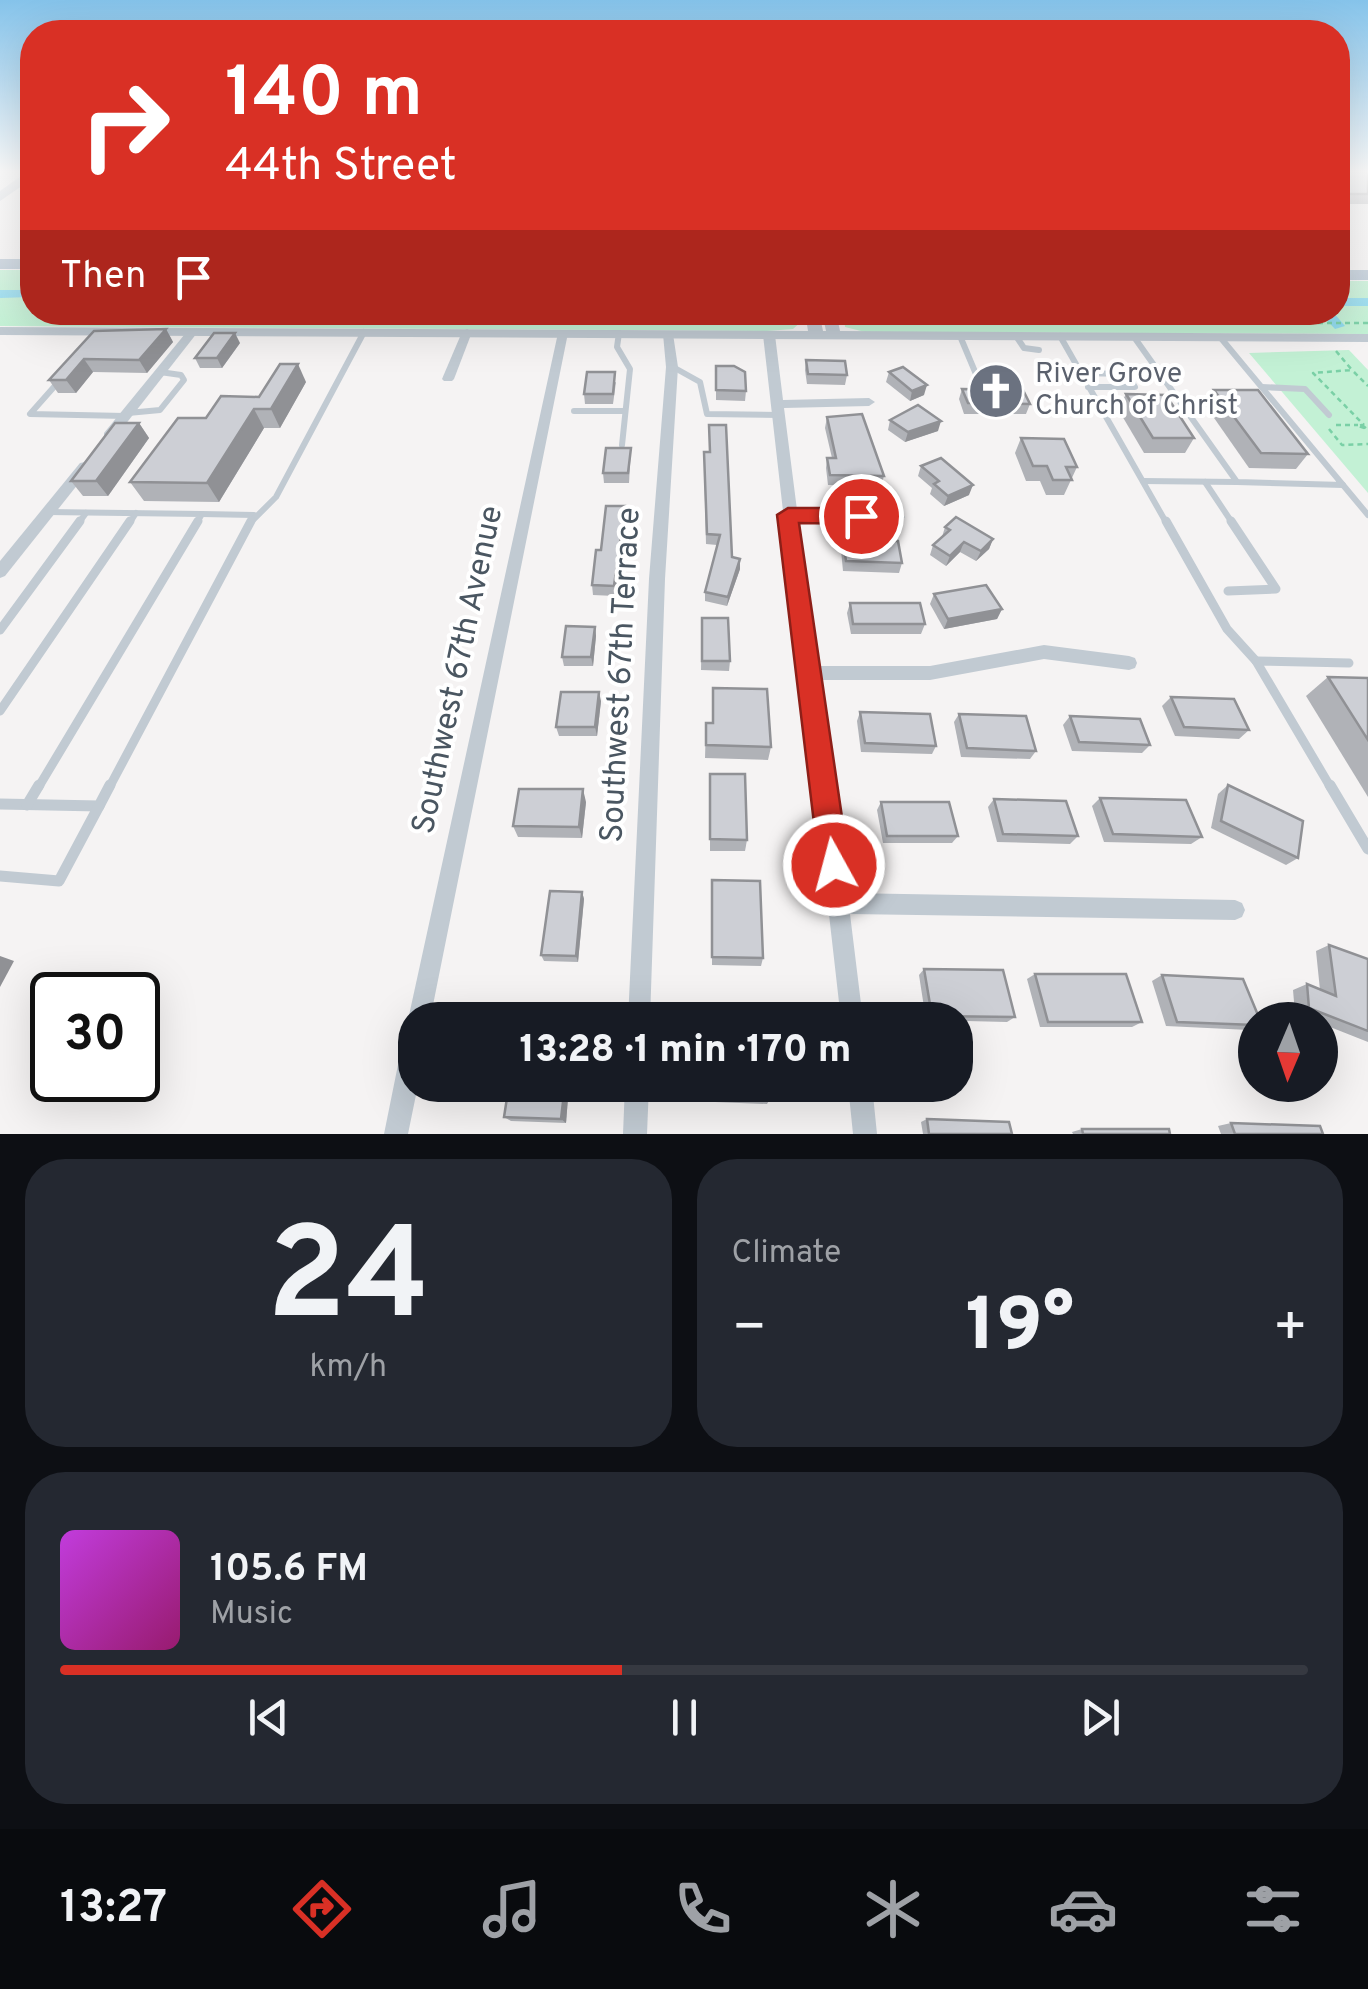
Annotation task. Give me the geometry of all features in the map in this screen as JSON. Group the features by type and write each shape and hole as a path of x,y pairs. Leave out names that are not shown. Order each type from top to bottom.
{"street":[{"path":"0,331 195,327 768,335 806,325"},
{"path":"852,325 960,336 1368,338"},
{"path":"103,444 195,327"},
{"path":"448,379 467,332"},
{"name":"Southwest 67th Avenue","path":"423,1002 563,333"},
{"name":"Southwest 67th Terrace","path":"641,1002 657,579 672,367 668,334"},
{"path":"768,335 850,1002"},
{"path":"779,410 869,402"},
{"path":"0,572 92,457"},
{"path":"788,515 898,516"},
{"path":"810,673 930,673 1044,652 1129,662"},
{"path":"839,903 1236,910"},
{"path":"396,1134 402,1102"},
{"path":"635,1134 636,1102"},
{"path":"862,1102 866,1134"}],"lane":[{"path":"91,346 104,331"},
{"path":"0,876 59,881 254,514 276,497 364,332"},
{"path":"619,333 617,347 630,369 622,445"},
{"path":"960,336 981,386"},
{"path":"1016,336 1024,348 1039,350"},
{"path":"1060,336 1227,630 1256,661 1368,849"},
{"path":"1134,337 1237,482"},
{"path":"1220,337 1368,515"},
{"path":"672,367 693,371 704,382 708,414 779,410"},
{"path":"66,374 30,414 160,410 184,380 181,375 160,372"},
{"path":"1080,373 1127,374 1135,388 1088,387"},
{"path":"1262,387 1304,389 1329,415"},
{"path":"574,411 625,411"},
{"path":"1143,481 1342,485"},
{"path":"1205,482 1276,588 1228,591"},
{"path":"48,512 254,514"},
{"path":"0,630 86,513"},
{"path":"0,711 136,513"},
{"path":"27,805 202,514"},
{"path":"1256,661 1349,663"},
{"path":"0,804 99,806"}],"path":[{"path":"1338,345 1336,355 1368,386"},
{"path":"1352,370 1314,373 1364,427"},
{"path":"1364,427 1342,423 1328,430 1342,445 1368,444"}],"green space":[{"path":"0,270 20,270 20,325 798,325 793,329 767,331 0,326"},
{"path":"1350,281 1368,281 1368,334 865,332 845,327 1350,325"},
{"path":"1349,350 1368,370 1368,493 1249,353"}],"building":[{"path":"166,329 139,360 84,359 66,380 49,380 94,331"},
{"path":"214,333 235,333 217,358 195,358"},
{"path":"806,360 845,361 847,375 808,374"},
{"path":"280,364 298,364 271,409 254,409 207,483 130,482 178,418 206,418 221,396 259,397"},
{"path":"716,366 734,366 745,372 746,391 716,390"},
{"path":"903,367 927,385 912,391 889,372"},
{"path":"587,372 615,372 613,394 584,394"},
{"path":"962,389 1023,390 1030,404 968,403"},
{"path":"1214,390 1258,390 1308,454 1261,453"},
{"path":"1126,394 1166,395 1194,438 1153,438"},
{"path":"918,405 941,421 908,432 890,420"},
{"path":"862,414 884,476 830,475 827,458 836,458 827,417"},
{"path":"115,423 139,423 96,481 71,481"},
{"path":"709,425 726,425 732,557 740,559 728,597 705,592 720,535 707,534 704,452 710,452"},
{"path":"1021,438 1064,439 1077,467 1066,467 1072,480 1053,480 1047,466 1033,466"},
{"path":"606,448 631,448 628,473 603,473"},
{"path":"941,458 973,485 948,496 934,484 939,481 921,466"},
{"path":"606,506 625,506 614,586 592,585"},
{"path":"956,517 993,539 981,551 964,542 950,556 933,545 950,530 945,527"},
{"path":"843,540 898,541 902,563 846,561"},
{"path":"986,585 1002,609 948,619 934,594"},
{"path":"850,603 920,603 925,624 853,624"},
{"path":"702,618 728,618 730,661 702,661"},
{"path":"566,626 595,627 591,657 562,657"},
{"path":"1328,677 1368,678 1368,740"},
{"path":"713,688 767,689 771,747 706,745 706,723 713,723"},
{"path":"561,692 599,692 595,727 556,727"},
{"path":"1171,697 1234,699 1249,730 1184,727"},
{"path":"860,712 930,714 936,746 865,743"},
{"path":"959,714 1026,716 1036,751 967,748"},
{"path":"1070,716 1140,719 1150,745 1079,742"},
{"path":"710,774 745,774 747,840 710,839"},
{"path":"1228,785 1303,821 1298,858 1221,821"},
{"path":"519,789 583,789 579,827 513,826"},
{"path":"1100,798 1186,800 1202,837 1113,834"},
{"path":"994,799 1066,801 1078,836 1003,834"},
{"path":"881,802 949,802 958,836 887,836"},
{"path":"712,880 760,881 763,958 712,957"},
{"path":"550,891 582,892 576,956 541,955"},
{"path":"1329,945 1368,959 1368,1031 1338,1019 1338,1002 1308,1002 1307,984 1336,996"},
{"path":"924,969 1003,970 1015,1017 973,1016 973,1002 930,1002"},
{"path":"1035,974 1126,974 1142,1022 1048,1022"},
{"path":"1162,975 1243,979 1253,1002 1238,1002 1238,1024 1177,1022"},
{"path":"506,1102 563,1102 561,1119 504,1117"},
{"path":"927,1119 1009,1122 1012,1134 929,1134"},
{"path":"1231,1123 1320,1126 1323,1134 1235,1134"},
{"path":"1082,1129 1169,1129 1170,1134 1083,1134"}],"waterway":[{"path":"0,294 20,294"},
{"path":"1350,302 1368,302"}],"place":[{"name":"River Grove Church of Christ","path":"996,391"}],"route":[{"path":"834,865 788,515 861,516"}]}
